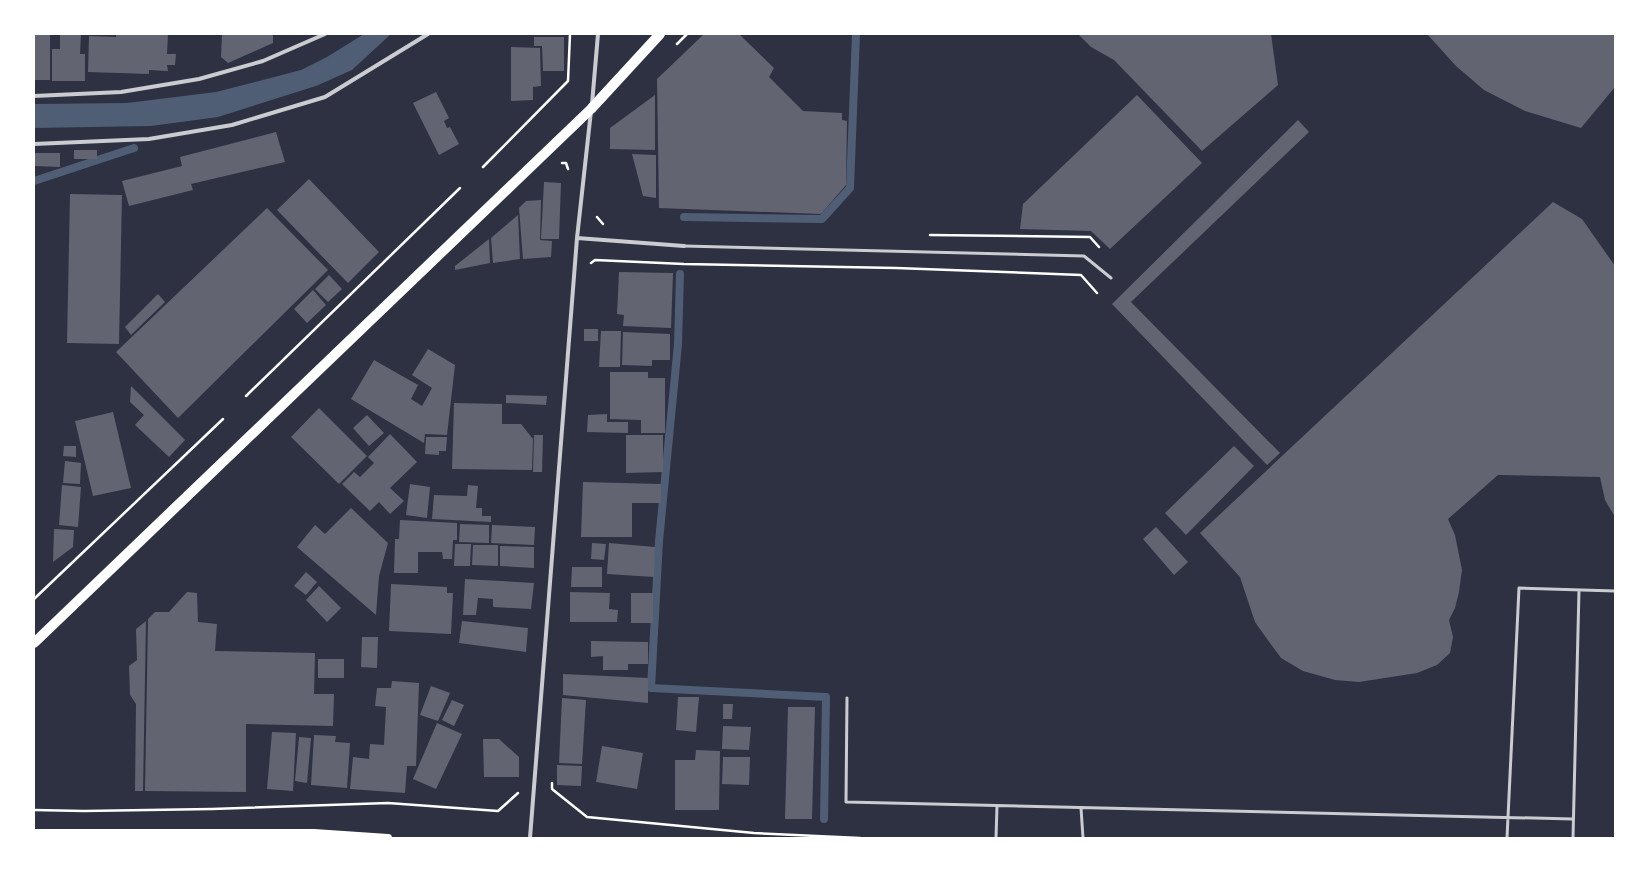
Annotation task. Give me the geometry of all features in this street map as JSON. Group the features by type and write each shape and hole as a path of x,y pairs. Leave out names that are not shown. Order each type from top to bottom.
{"main road":[{"path":"34,643 591,109 660,34"},
{"path":"34,833 72,836 314,834 388,838"}],"street":[{"path":"34,96 121,92 199,78 263,61 325,34"},
{"path":"34,144 149,139 232,125 325,97 428,34"},
{"path":"530,838 577,238 598,34"},
{"path":"577,238 684,246"}],"lane":[{"path":"684,246 1084,256 1111,278"},
{"path":"1507,838 1519,588 1615,591"},
{"path":"1573,838 1579,590"},
{"path":"847,698 846,802 1573,819"},
{"path":"996,838 997,806"},
{"path":"1081,808 1083,838"}],"path":[{"path":"483,166 568,81 570,34"},
{"path":"557,162 566,163 568,173"},
{"path":"246,396 460,188"},
{"path":"588,266 594,260 684,264 896,268 1081,275 1097,293"},
{"path":"34,599 223,420"},
{"path":"552,782 552,790 587,817 754,833 860,838"},
{"path":"34,810 84,811 212,809 388,803 498,811 522,789"}],"water":[{"path":"364,34 391,34 352,70 316,86 218,117 151,126 34,128 34,104 127,103 216,92 301,70 327,57"}],"building":[{"path":"34,34 50,34 50,80 34,80"},
{"path":"60,34 81,34 80,54 85,54 85,81 52,81 52,49 60,49"},
{"path":"116,34 168,34 167,54 176,54 175,65 167,65 168,71 149,70 149,74 88,72 89,36 116,37"},
{"path":"222,34 273,34 273,43 228,63 221,57"},
{"path":"704,34 739,34 774,68 769,77 803,111 842,113 842,120 847,121 846,185 821,214 659,208 657,79"},
{"path":"1078,34 1271,34 1278,85 1202,151 1114,60 1091,47"},
{"path":"1427,34 1615,34 1615,87 1581,128 1525,111 1484,90 1456,66"},
{"path":"534,37 564,37 564,71 543,71 542,46 534,46"},
{"path":"511,47 540,48 541,86 533,87 533,100 511,101"},
{"path":"436,92 449,118 444,121 447,128 450,127 459,144 439,155 413,103"},
{"path":"655,95 655,150 610,149 610,128"},
{"path":"1137,95 1202,163 1110,249 1091,231 1020,229 1023,204"},
{"path":"1298,120 1309,132 1131,302 1280,453 1267,465 1112,304"},
{"path":"276,132 285,162 191,184 193,190 129,206 122,181 182,166 180,157"},
{"path":"74,150 97,150 97,159 74,159"},
{"path":"34,153 60,153 60,167 34,166"},
{"path":"632,154 656,155 656,198 643,196"},
{"path":"309,179 379,252 348,283 277,210"},
{"path":"544,182 561,183 559,239 541,239"},
{"path":"70,194 122,195 119,344 67,343"},
{"path":"541,200 540,240 552,241 551,257 523,259 519,208 526,201"},
{"path":"1553,202 1582,219 1615,266 1615,517 1605,500 1600,477 1498,475 1448,519 1455,535 1462,570 1455,608 1449,620 1453,637 1450,653 1437,665 1417,673 1359,682 1335,680 1303,671 1281,658 1255,622 1240,577 1200,533"},
{"path":"267,208 328,270 178,418 116,352"},
{"path":"518,215 520,259 493,263 491,238"},
{"path":"489,239 490,263 455,270 455,266"},
{"path":"619,272 673,273 671,328 623,326 624,315 617,314"},
{"path":"329,275 342,289 328,302 315,289"},
{"path":"313,290 326,305 307,323 294,309"},
{"path":"158,294 165,302 131,335 125,327"},
{"path":"584,329 598,329 598,341 584,341"},
{"path":"601,331 621,331 620,367 599,367"},
{"path":"623,332 670,334 670,360 652,360 652,366 622,365"},
{"path":"428,349 455,365 447,435 425,434 424,443 351,399 374,360 418,385 411,399 422,406 432,388 412,375"},
{"path":"610,372 648,372 648,378 665,378 665,433 641,433 641,420 610,419"},
{"path":"131,386 185,440 169,457 135,425 144,415 130,402"},
{"path":"506,395 547,396 546,405 506,403"},
{"path":"454,403 502,404 502,424 521,424 533,439 532,470 452,469"},
{"path":"319,408 367,456 339,484 291,437"},
{"path":"113,412 131,488 93,496 75,421"},
{"path":"607,414 607,422 628,422 628,433 587,432 588,415"},
{"path":"367,415 384,433 369,446 353,428"},
{"path":"390,434 417,462 390,488 404,501 390,514 379,502 370,511 342,484 354,472 360,477 374,463 368,457"},
{"path":"534,435 543,435 542,472 533,472"},
{"path":"626,435 663,435 663,472 626,473"},
{"path":"426,437 447,437 446,451 439,451 439,455 425,454"},
{"path":"64,446 76,446 76,457 63,456"},
{"path":"1234,446 1254,466 1186,535 1165,513"},
{"path":"65,461 81,463 80,484 63,483"},
{"path":"583,482 661,484 661,503 632,503 632,537 581,537"},
{"path":"410,484 430,487 427,518 406,515"},
{"path":"62,485 81,487 78,527 59,525"},
{"path":"468,485 478,486 476,508 482,508 482,516 491,516 491,522 432,519 434,495 467,496"},
{"path":"351,508 388,543 379,576 376,615 297,547 315,525 325,534"},
{"path":"400,520 457,523 457,540 453,540 452,559 443,559 442,552 418,552 418,573 394,573 395,539 399,539"},
{"path":"460,524 489,525 489,543 459,542"},
{"path":"492,525 535,527 534,545 491,543"},
{"path":"1156,527 1188,562 1174,575 1143,539"},
{"path":"54,529 74,530 73,547 53,562"},
{"path":"592,543 606,544 604,560 591,559"},
{"path":"609,543 655,547 654,577 607,574"},
{"path":"455,544 471,544 470,566 454,566"},
{"path":"473,545 498,545 498,566 472,565"},
{"path":"500,546 534,547 534,568 500,566"},
{"path":"572,567 602,567 602,587 571,587"},
{"path":"306,572 317,582 306,595 294,586"},
{"path":"465,579 534,583 531,609 493,607 493,599 478,598 476,615 463,615"},
{"path":"391,584 447,587 447,593 453,593 451,634 389,631"},
{"path":"319,586 341,608 327,622 306,600"},
{"path":"187,592 197,593 198,622 217,624 215,651 315,653 314,694 334,694 333,726 246,724 246,792 145,791 148,619 155,612 169,612"},
{"path":"570,592 610,593 609,609 618,610 617,622 570,622"},
{"path":"631,593 653,593 653,623 631,623"},
{"path":"146,621 143,791 135,791 136,704 130,695 129,666 137,660 136,629"},
{"path":"462,621 528,628 526,652 459,643"},
{"path":"362,637 378,637 377,668 361,667"},
{"path":"591,641 648,642 648,664 628,664 628,670 603,670 603,656 591,657"},
{"path":"318,659 344,659 344,678 318,678"},
{"path":"563,674 648,678 648,703 563,695"},
{"path":"392,681 419,683 416,766 407,766 405,793 350,789 353,757 369,759 370,744 384,745 386,707 375,706 377,688 391,688"},
{"path":"431,686 450,693 438,721 420,715"},
{"path":"678,697 699,697 696,732 676,730"},
{"path":"562,698 586,700 582,764 559,763"},
{"path":"452,700 464,705 454,726 442,720"},
{"path":"723,704 733,704 732,719 723,719"},
{"path":"788,707 815,707 812,819 785,819"},
{"path":"437,723 462,734 436,789 413,779"},
{"path":"723,726 751,727 749,750 722,749"},
{"path":"272,732 296,733 293,791 267,789"},
{"path":"314,735 336,736 335,742 350,743 347,788 311,785"},
{"path":"299,737 311,738 307,783 295,781"},
{"path":"483,739 499,739 519,757 519,777 484,777"},
{"path":"602,746 643,753 637,789 596,782"},
{"path":"696,750 720,751 719,810 675,810 675,760 695,760"},
{"path":"723,757 750,757 749,785 722,784"},
{"path":"557,765 582,766 581,786 557,785"}],"waterway":[{"path":"684,217 822,219 850,188 856,34"},
{"path":"34,181 134,148"},
{"path":"680,274 678,344 659,541 651,688 826,697 824,819"}]}
